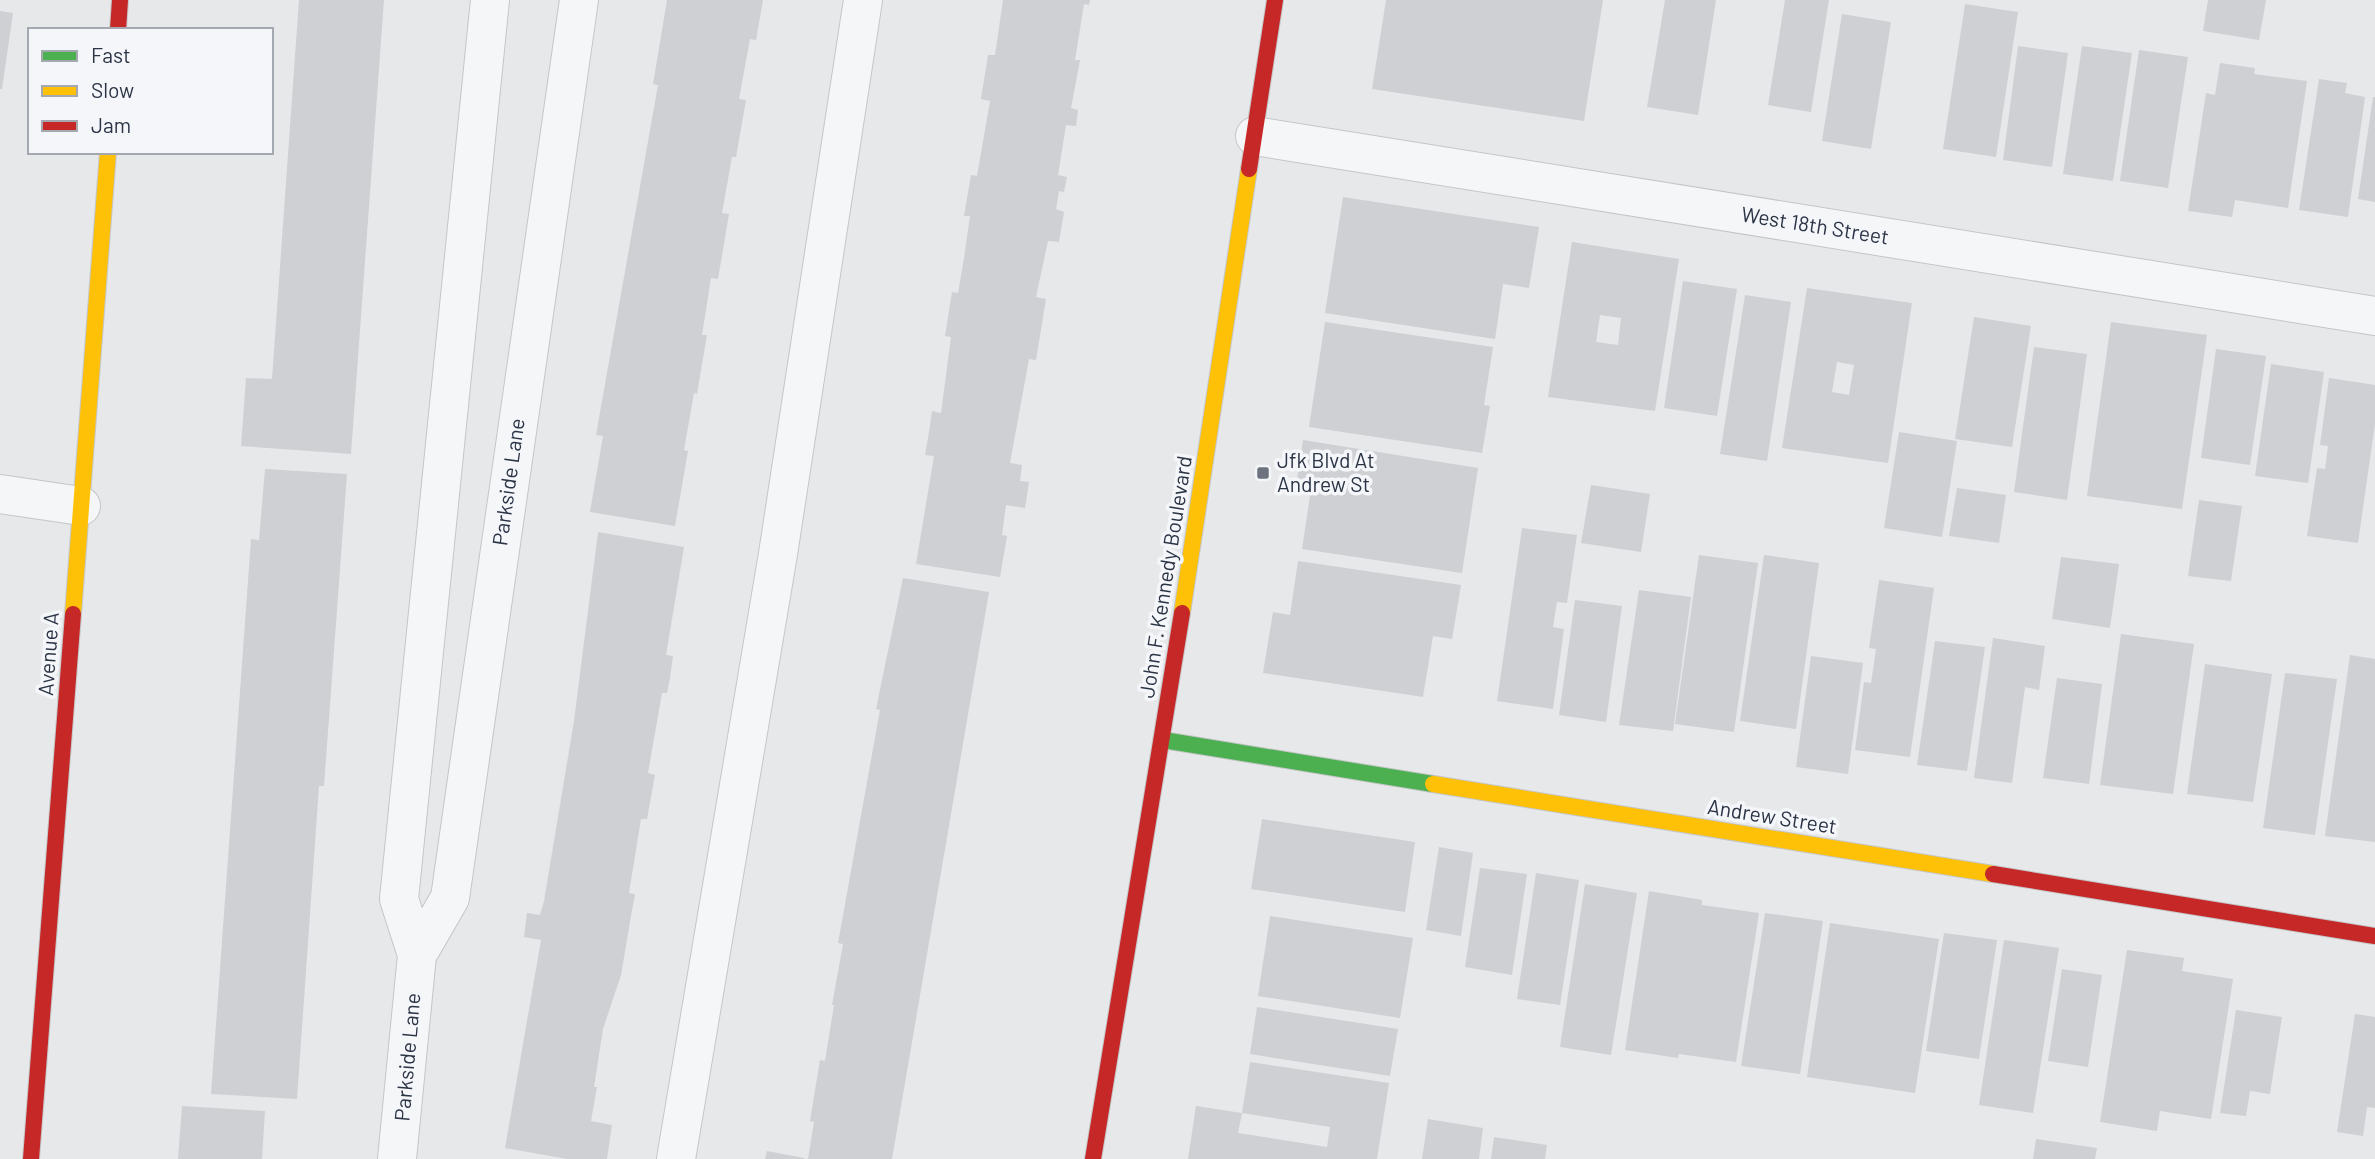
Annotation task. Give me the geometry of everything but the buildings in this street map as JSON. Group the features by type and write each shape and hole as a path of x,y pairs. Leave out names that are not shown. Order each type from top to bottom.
{"street":[{"path":"118,28 120,0"},
{"name":"Parkside Lane","path":"397,1159 417,956 399,899 490,0"},
{"name":"Parkside Lane","path":"417,956 450,898 579,0"},
{"path":"677,1159 778,554 863,0"},
{"name":"John F. Kennedy Boulevard","path":"1093,1159 1163,740 1275,0"},
{"name":"West 18th Street","path":"1255,136 2375,316"},
{"name":"Avenue A","path":"31,1159 108,154"},
{"path":"0,494 81,506"},
{"name":"Andrew Street","path":"1163,740 2375,936"}],"traffic: fast":[{"path":"1163,740 1433,784"}],"traffic: slow":[{"path":"73,614 108,154"},
{"path":"1182,613 1249,169"},
{"path":"1433,784 1993,874"}],"traffic: jam":[{"path":"118,28 120,0"},
{"path":"1249,169 1275,0"},
{"path":"1093,1159 1182,613"},
{"path":"31,1159 73,614"},
{"path":"1993,874 2375,936"}],"place":[{"name":"Jfk Blvd At Andrew St","path":"1263,473"}]}
